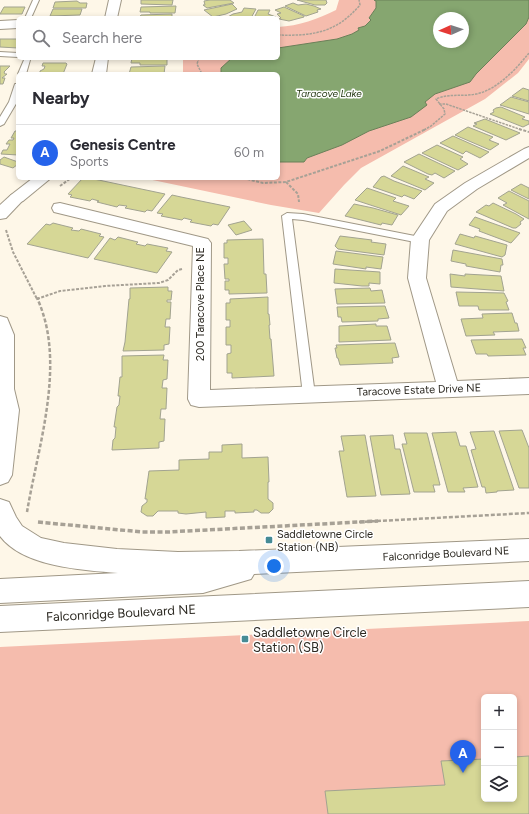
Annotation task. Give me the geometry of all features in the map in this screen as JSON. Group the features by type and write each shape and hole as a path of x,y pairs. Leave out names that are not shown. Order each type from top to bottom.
{"street":[{"path":"111,16 115,0"},
{"path":"0,24 16,24"},
{"path":"99,72 102,60"},
{"path":"449,389 416,278 420,240 441,208 471,186 529,152"},
{"path":"0,204 17,198 40,180"},
{"path":"4,219 17,198"},
{"name":"200 Taracove Place NE","path":"60,208 202,243 199,399 309,395"},
{"path":"0,323 4,335 2,393 8,410 0,475"},
{"name":"Taracove Estate Drive NE","path":"309,395 529,386"},
{"name":"Falconridge Boulevard NE","path":"0,509 3,520 12,532 27,544 56,553 103,560 174,564 529,550"},
{"path":"0,591 203,581 280,561"},
{"name":"Falconridge Boulevard NE","path":"0,619 529,594"}],"lane":[{"path":"29,16 36,0"},
{"path":"0,54 16,55"},
{"path":"23,72 27,60"},
{"path":"0,124 16,91"},
{"path":"309,395 287,216 303,217 420,240"}],"path":[{"path":"280,35 305,36 324,32 351,17 360,5 359,0"},
{"path":"252,180 262,182 286,182 380,151 431,126 445,114 444,109 436,99 441,96 476,94 496,85 529,53"},
{"path":"198,60 197,64 201,72"},
{"path":"439,104 446,104 529,132"},
{"path":"54,190 68,180"},
{"path":"286,182 298,194 303,217"},
{"path":"4,219 12,250 37,299 48,333 51,355 48,400 26,513"},
{"path":"37,299 60,291 105,286 159,283 168,280 178,270 201,263"},
{"path":"33,521 142,532 168,532 529,513"}],"shaded area":[{"name":"Taracove Lake","path":"339,0 529,0 529,59 518,73 485,99 361,168 319,213 271,205 152,180 280,180 280,72 183,72 183,60 280,60 280,27 308,22 336,10"},
{"path":"529,621 529,814 0,814 0,647"}],"water":[{"name":"Taracove Lake","path":"374,0 529,0 529,17 526,24 476,74 470,82 435,94 425,102 427,105 411,117 369,131 342,145 307,158 304,162 280,162 280,72 221,72 221,68 230,60 280,60 280,48 337,39 352,34 359,30 358,28 365,26 371,20 369,18 376,8 376,1"}],"building":[{"path":"141,0 173,0 172,5 141,4"},
{"path":"230,0 234,3 207,8 203,5 205,5 204,1"},
{"path":"297,0 326,0 327,3 325,5 315,5"},
{"path":"77,1 80,3 87,3 86,8 53,8 55,2"},
{"path":"293,3 298,5 306,4 321,9 317,10 318,12 306,16 285,6"},
{"path":"232,4 237,9 217,16 212,16 204,10"},
{"path":"176,6 175,13 140,12 141,7"},
{"path":"4,7 25,7 22,14 0,14"},
{"path":"284,7 304,17 289,21 280,19 280,16 277,14 281,13 275,10"},
{"path":"244,8 256,9 252,16 230,16 242,12"},
{"path":"53,9 82,9 80,15 50,16"},
{"path":"258,10 270,10 268,14 273,16 255,16"},
{"path":"172,14 172,16 140,16"},
{"path":"0,39 16,39 16,48 0,47"},
{"path":"132,60 167,60 167,65 140,65 140,63 131,63"},
{"path":"43,63 67,64 64,72 40,72 45,66 42,66"},
{"path":"0,66 10,66 4,72 7,74 2,78 5,78 3,84 0,84"},
{"path":"165,66 164,72 130,72 131,67"},
{"path":"523,88 529,90 529,101 512,96"},
{"path":"511,97 529,102 529,114 500,105"},
{"path":"501,107 525,117 522,119 529,121 529,124 523,127 490,114 494,112 493,110 496,108"},
{"path":"485,119 520,133 506,140 473,126 477,124 474,123"},
{"path":"468,127 493,137 489,140 499,144 490,150 455,135"},
{"path":"16,131 16,155 1,154 3,150 7,150 10,144 6,144 9,140 13,140 14,138 11,138"},
{"path":"453,136 489,152 480,158 466,151 463,154 440,143"},
{"path":"437,145 463,157 460,159 468,164 458,170 422,153"},
{"path":"419,154 455,171 444,178 435,173 432,175 428,174 404,162"},
{"path":"4,157 16,161 16,166 13,168 0,164 0,160"},
{"path":"403,166 429,177 425,179 434,183 425,190 391,176"},
{"path":"384,176 422,191 414,199 404,195 402,197 373,187 381,177"},
{"path":"81,180 98,180 165,194 152,211 147,210 145,212 125,208 127,206 119,205 117,207 97,202 99,201 92,199 90,201 70,197 72,195 68,194"},
{"path":"521,184 529,188 529,199 511,190"},
{"path":"367,188 396,198 393,201 409,206 401,215 355,200"},
{"path":"509,191 529,201 529,219 503,205 507,203 498,198"},
{"path":"172,195 230,207 218,225 213,224 211,226 190,222 192,220 184,218 182,220 161,216 163,214 157,213"},
{"path":"493,203 524,219 520,222 521,224 516,228 513,228 476,212 486,205 489,206"},
{"path":"354,204 398,215 392,225 382,223 381,225 345,216"},
{"path":"475,217 520,233 511,243 479,231 480,229 469,225"},
{"path":"244,221 252,230 236,235 228,225"},
{"path":"53,223 73,228 71,230 79,231 81,229 101,234 99,236 104,237 88,258 27,244 46,224 50,225"},
{"path":"460,234 474,238 475,236 507,245 505,255 502,257 455,244"},
{"path":"340,236 372,240 371,242 386,244 384,255 338,249 335,246"},
{"path":"118,237 138,242 136,244 145,246 147,244 168,248 166,251 172,252 157,273 94,259 110,238 115,240"},
{"path":"263,239 264,274 266,274 267,293 229,294 229,290 225,290 225,281 229,281 229,279 225,279 224,264 228,264 228,258 224,258 224,243 227,243 227,240"},
{"path":"453,250 502,259 503,265 501,265 500,272 466,266 466,264 451,261"},
{"path":"336,251 383,257 381,269 366,267 366,269 333,264"},
{"path":"335,269 380,272 380,284 369,283 369,286 362,286 334,283"},
{"path":"450,274 465,276 465,274 501,276 504,291 451,287"},
{"path":"168,287 168,291 172,291 171,300 167,300 167,302 171,302 170,319 166,319 165,327 170,327 169,344 164,345 164,350 123,351 130,299 130,288"},
{"path":"370,288 371,291 382,290 385,303 337,304 335,289"},
{"path":"456,292 504,293 508,301 506,302 509,310 479,310 478,306 459,306"},
{"path":"268,297 268,314 274,376 232,378 232,373 227,373 227,354 231,353 231,345 226,345 226,327 230,327 230,320 226,320 226,303 230,303 230,299"},
{"path":"385,306 389,318 378,319 378,321 342,322 341,317 338,317 337,307"},
{"path":"512,313 519,331 493,332 495,335 466,336 461,319 483,318 482,314"},
{"path":"376,324 376,326 387,326 391,340 339,342 339,326"},
{"path":"522,339 526,348 523,348 526,355 488,356 487,354 476,354 471,340"},
{"path":"395,343 399,357 392,358 393,363 340,365 335,348 337,348 336,345"},
{"path":"164,355 163,360 168,360 167,379 163,380 162,388 167,388 166,409 161,409 160,419 165,419 164,441 159,442 159,448 112,450 116,427 114,427 120,396 118,396 120,377 122,377 122,356"},
{"path":"522,430 529,448 529,488 519,488 499,431"},
{"path":"494,431 514,490 486,493 485,487 482,487 471,450 476,449 470,432"},
{"path":"456,432 460,446 466,446 478,487 463,488 465,492 448,492 432,433"},
{"path":"404,433 427,433 440,485 433,485 435,492 414,492 402,444 407,444"},
{"path":"365,435 376,496 347,497 339,451 344,451 341,436"},
{"path":"393,435 395,449 400,449 410,494 381,495 370,436"},
{"path":"242,444 242,458 268,457 268,499 273,503 273,509 269,513 261,513 257,510 254,510 254,512 235,513 235,511 225,511 225,517 206,518 206,512 186,514 178,513 178,511 158,511 153,516 147,516 141,512 142,506 147,502 147,499 145,499 149,471 179,470 179,460 209,459 209,452 222,452 222,445"},
{"path":"529,756 529,814 328,814 325,791 445,785 441,761 481,759 481,802 517,802 517,757"}],"place":[{"name":"Saddletowne Circle Station (NB)","path":"269,540"},
{"name":"Saddletowne Circle Station (SB)","path":"245,639"},
{"name":"Genesis Centre","path":"463,773"}]}
